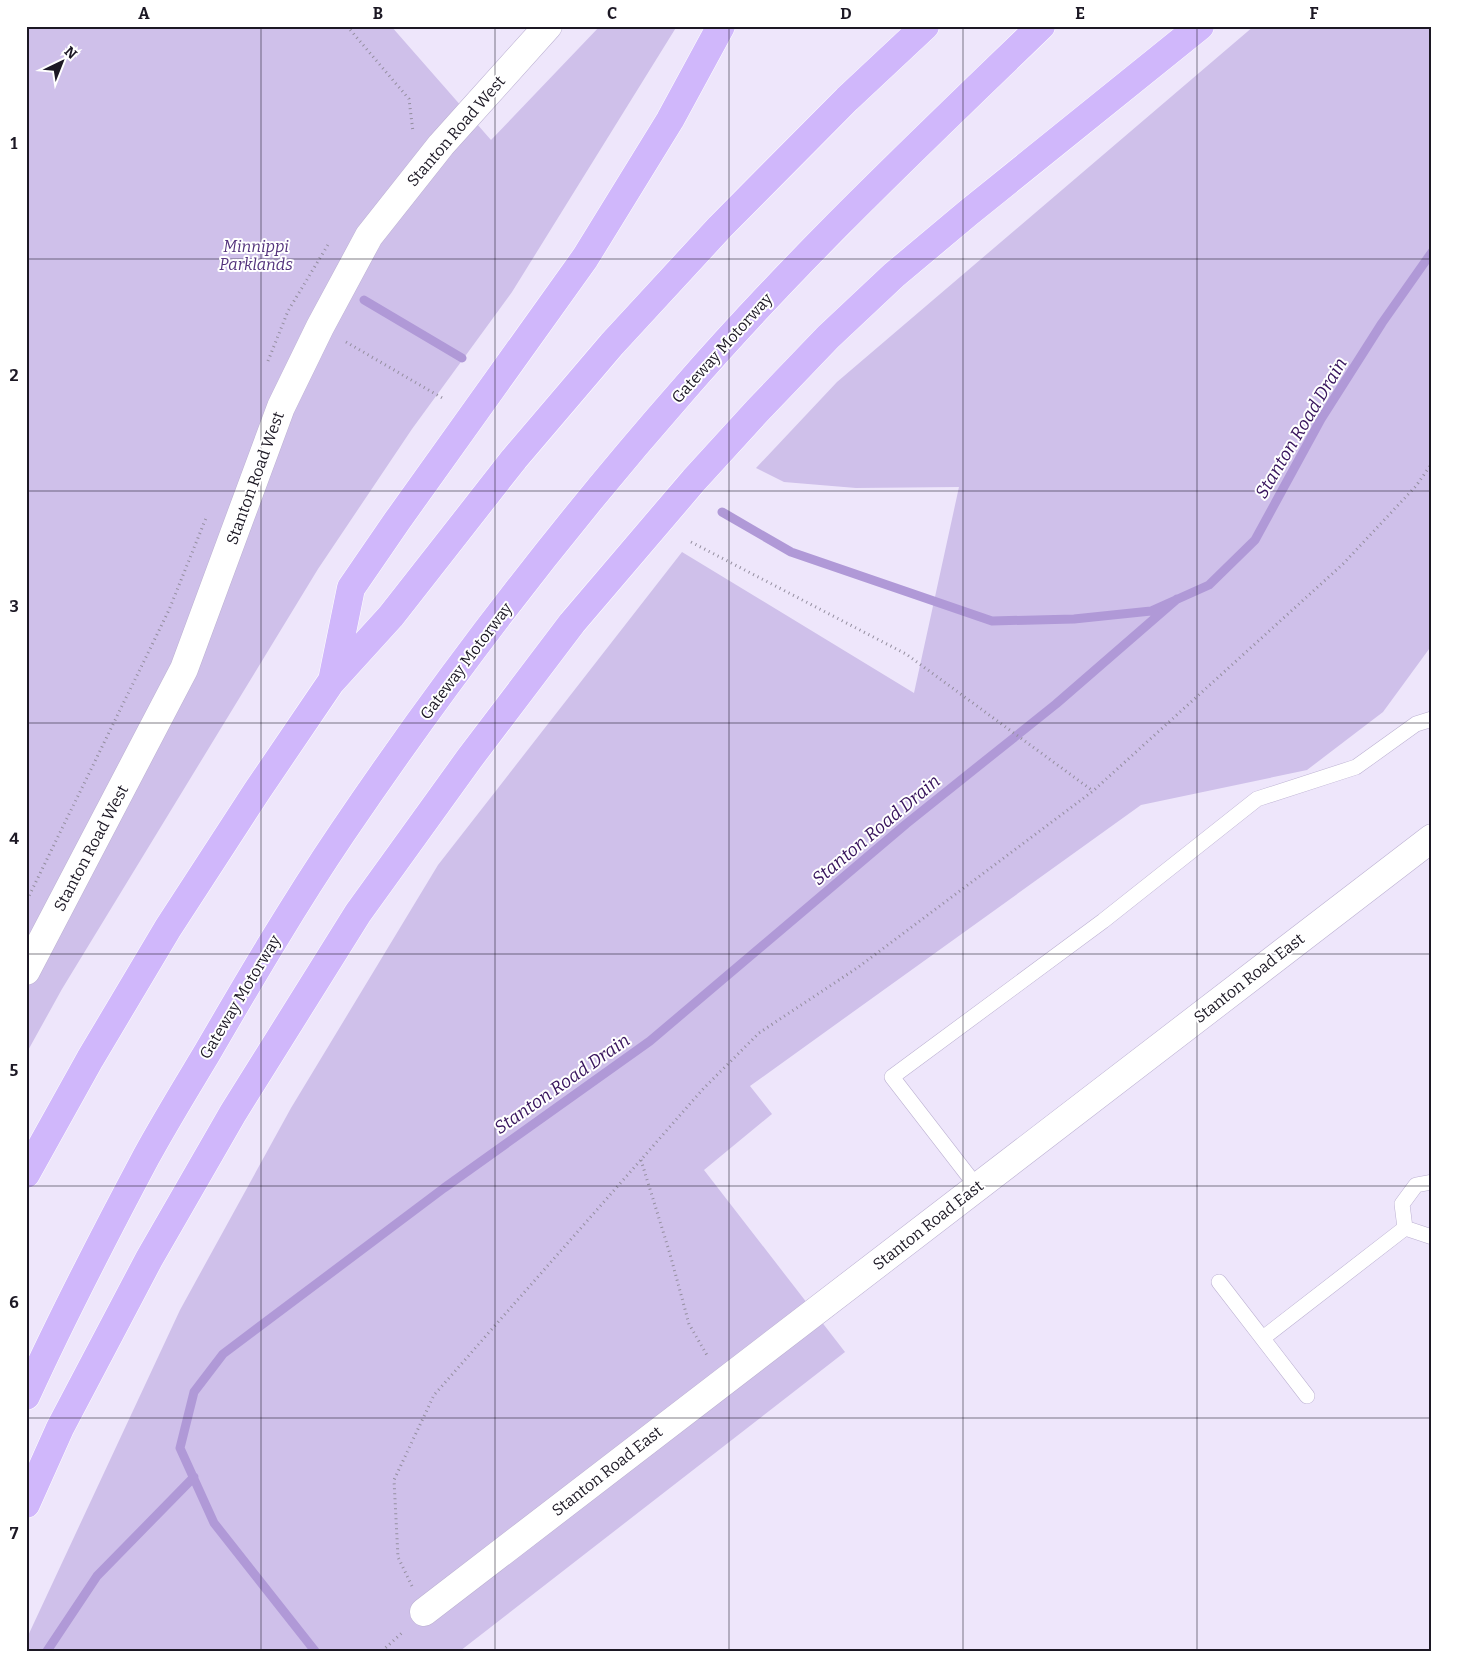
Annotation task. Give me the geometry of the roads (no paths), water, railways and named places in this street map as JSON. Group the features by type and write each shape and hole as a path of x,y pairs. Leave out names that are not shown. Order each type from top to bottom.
{"highway":[{"path":"332,682 351,588 586,258 665,128 721,26"},
{"path":"26,1174 90,1059 168,928 257,791 332,682 391,616 514,459 612,344 720,227 847,99 926,26"},
{"name":"Gateway Motorway","path":"26,1396 59,1326 147,1154 250,980 341,834 461,664 590,500 685,387 866,196 1040,26"},
{"path":"26,1504 60,1428 144,1268 233,1113 358,913 469,759 572,623 694,480 828,337 894,275 968,213 1200,26"}],"street":[{"name":"Stanton Road West","path":"26,971 184,668 281,407 320,327 369,236 441,145 548,26"},
{"name":"Stanton Road East","path":"424,1612 1432,838"}],"lane":[{"path":"977,1187 892,1077 1103,921 1257,799 1356,767 1416,724 1432,719"},
{"path":"1405,1228 1402,1204 1416,1185 1432,1182"},
{"path":"1405,1228 1432,1237"},
{"path":"1263,1338 1405,1228"},
{"path":"1218,1282 1307,1396"}],"waterway":[{"name":"Stanton Road Drain","path":"722,512 791,552 992,621 1074,619 1151,611 1209,585 1255,540 1321,419 1382,323 1432,252"},
{"path":"364,300 462,358"},
{"name":"Stanton Road Drain","path":"315,1651 214,1523 180,1448 194,1392 223,1354 444,1188 650,1041 906,824 1056,704 1177,599"},
{"path":"47,1651 97,1576 194,1477"}],"park label":[{"name":"Minnippi Parklands","path":"256,255"}]}
